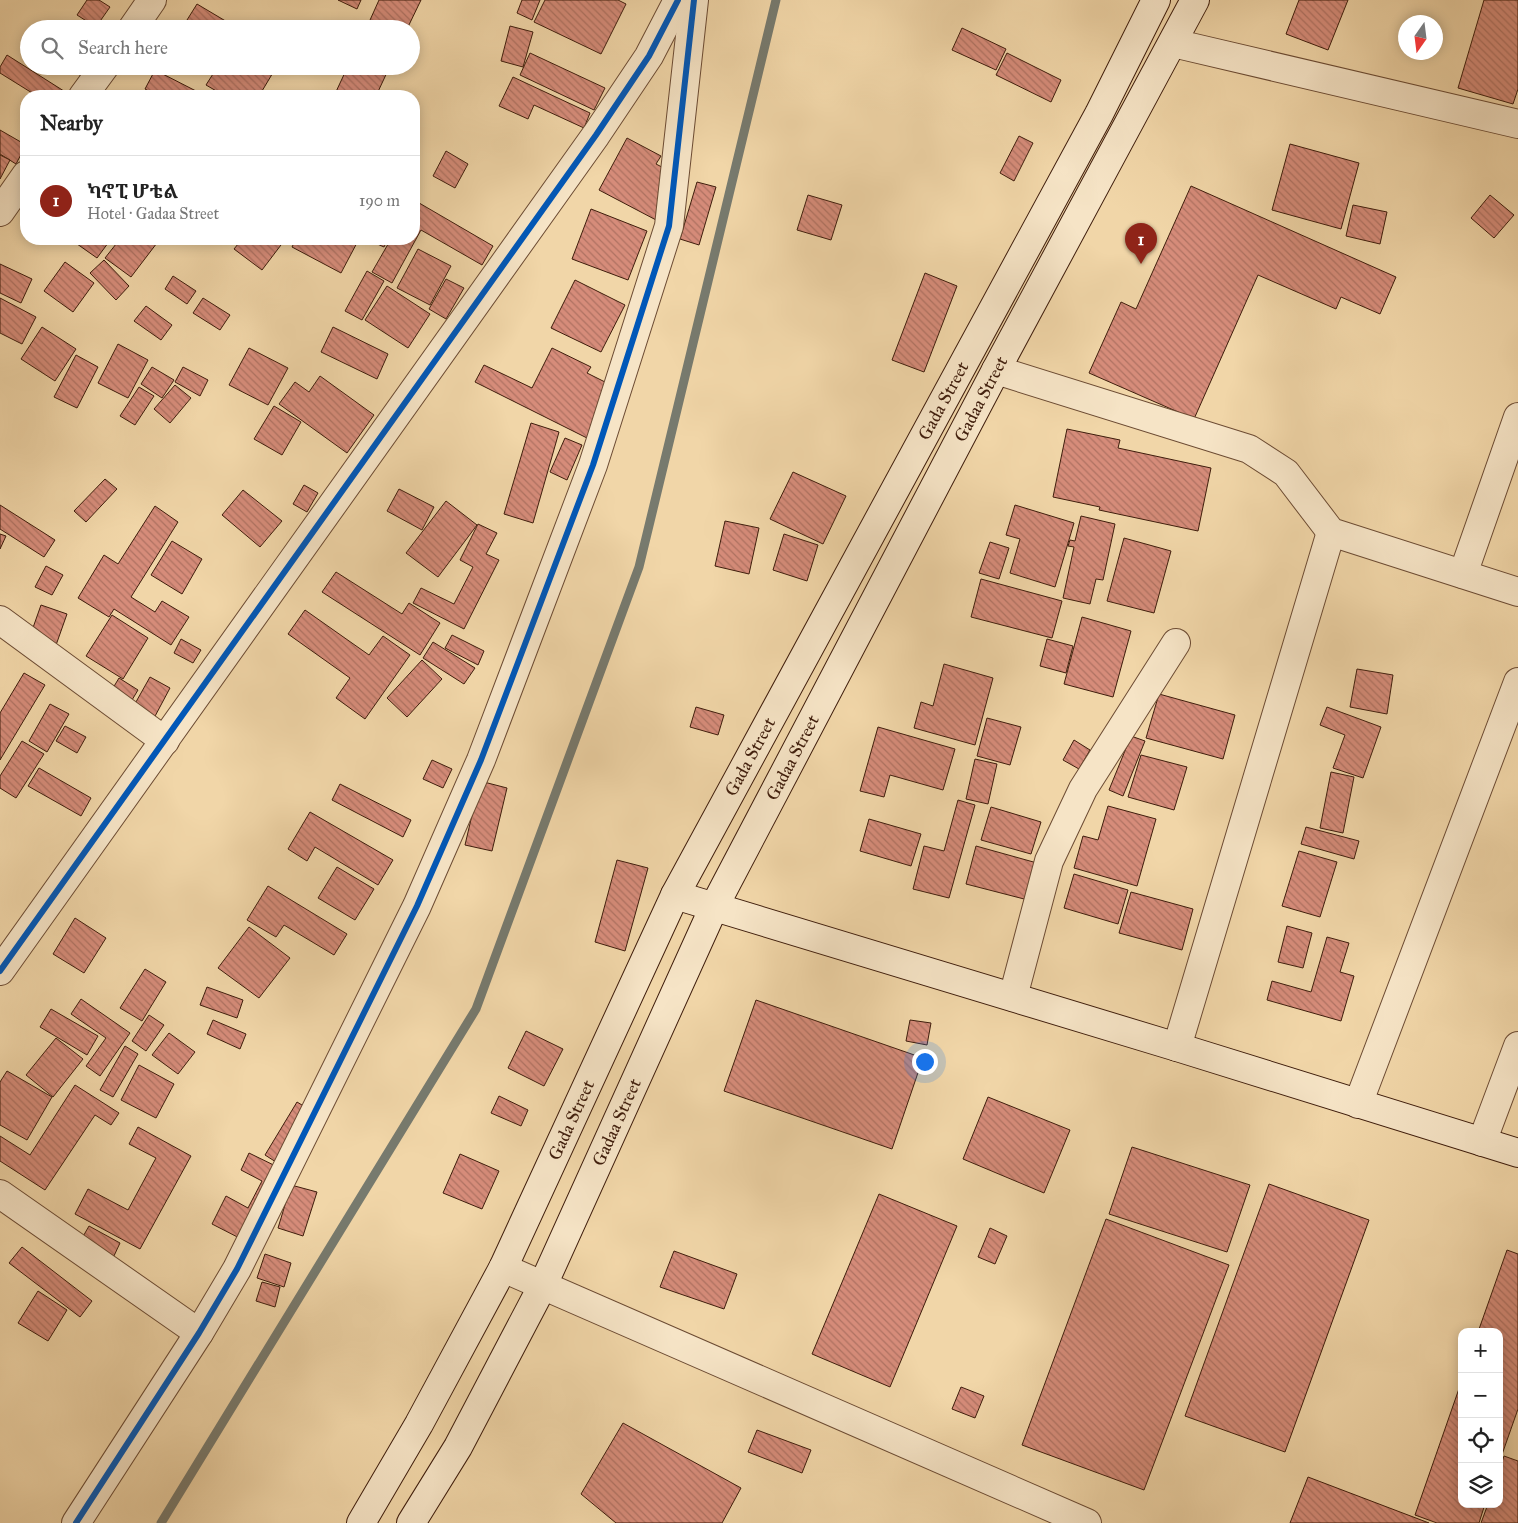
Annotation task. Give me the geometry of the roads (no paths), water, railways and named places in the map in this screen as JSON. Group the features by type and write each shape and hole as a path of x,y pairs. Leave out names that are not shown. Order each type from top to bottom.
{"street":[{"path":"138,20 152,0"},
{"path":"0,971 596,135 649,56 678,0"},
{"path":"76,1523 199,1333 237,1269 417,906 482,760 593,465 669,226 694,0"},
{"name":"Gada Street","path":"361,1523 419,1424 503,1268 675,895 1099,114 1156,0"},
{"name":"Gadaa Street","path":"411,1523 458,1447 543,1285 714,907 996,370 1195,0"},
{"path":"1172,43 1518,124"},
{"path":"87,90 98,75"},
{"path":"0,212 20,184"},
{"path":"996,370 1249,449 1286,473 1331,532 1518,592"},
{"path":"1463,574 1518,416"},
{"path":"1177,1047 1331,532"},
{"path":"0,620 165,741"},
{"path":"1012,997 1049,861 1083,789 1176,643"},
{"path":"1358,1104 1518,682"},
{"path":"675,895 1177,1047 1518,1153"},
{"path":"1482,1142 1518,1046"},
{"path":"0,1194 199,1333"},
{"path":"503,1268 1087,1523"}],"waterway":[{"path":"161,1523 476,1009 639,567 776,0"}],"place":[{"name":"ካኖፒ ሆቴል","path":"1141,264"}]}
